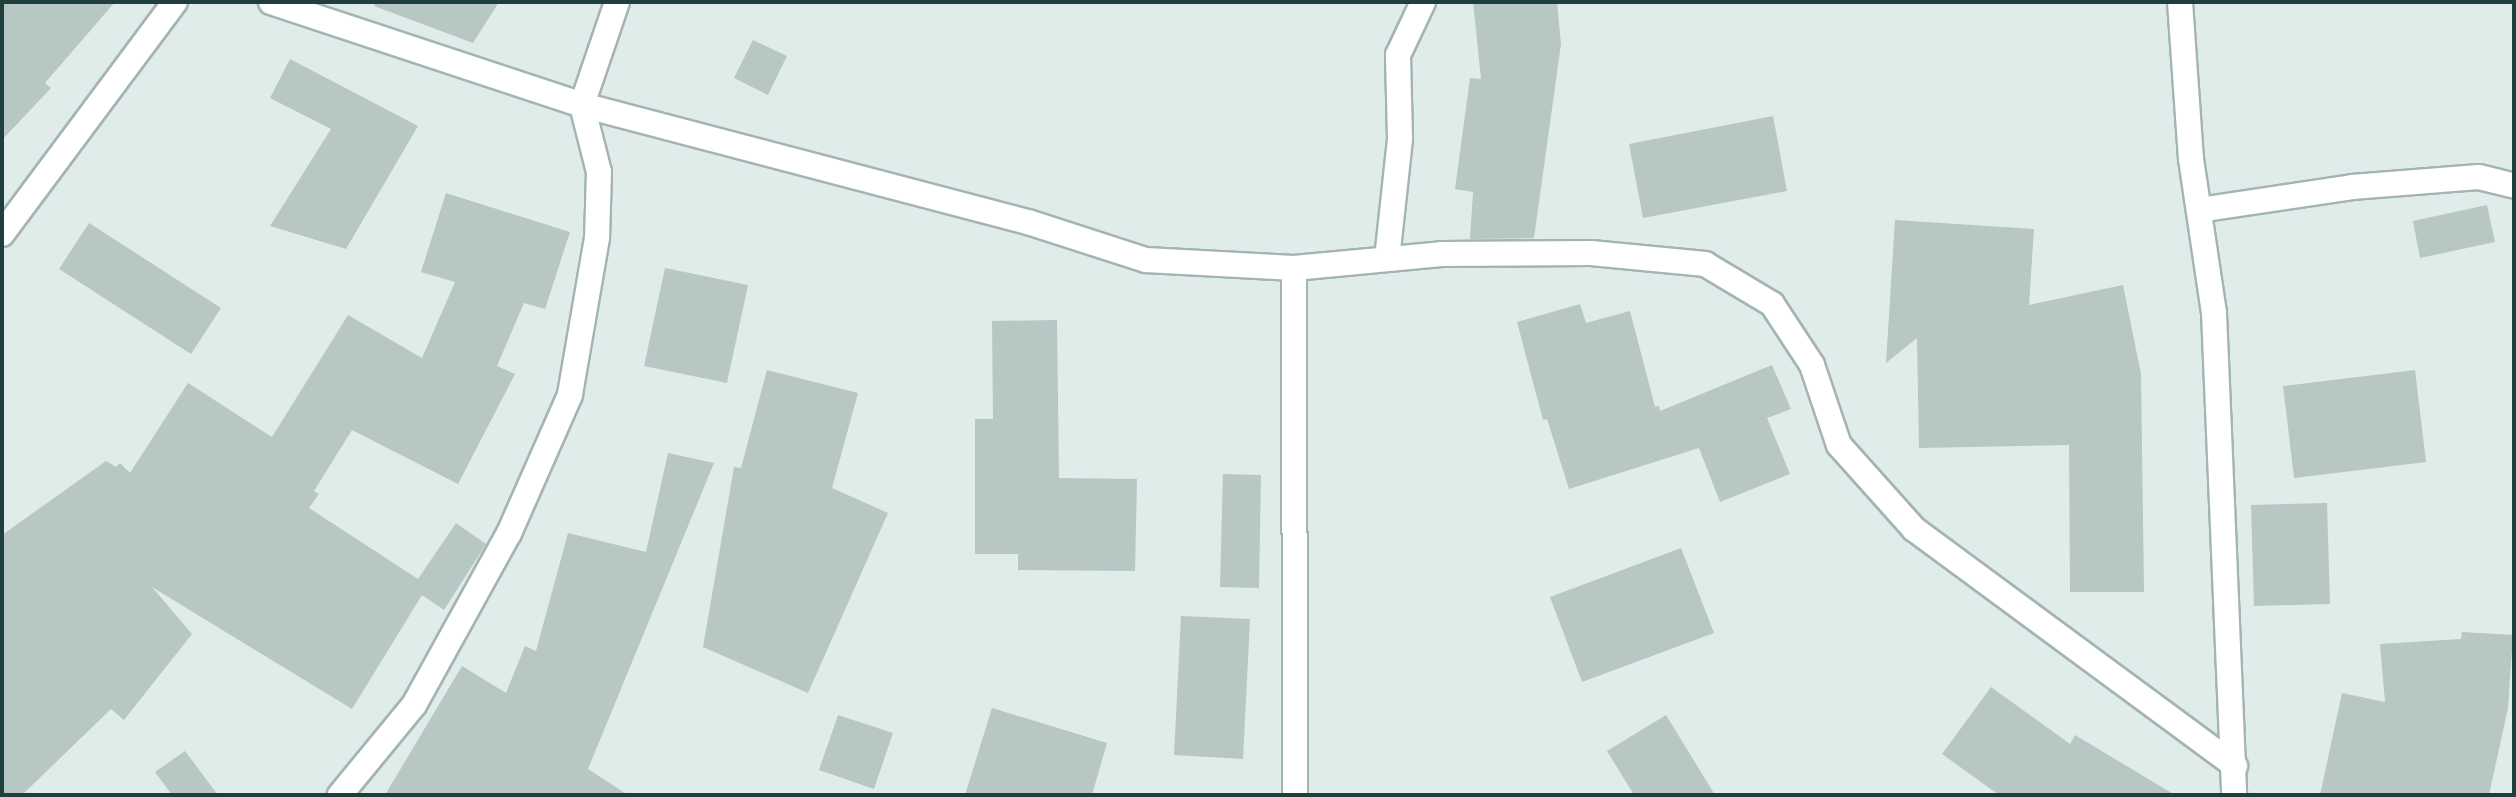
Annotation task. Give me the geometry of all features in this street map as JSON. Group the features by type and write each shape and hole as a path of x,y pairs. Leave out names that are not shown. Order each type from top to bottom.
{"street":[{"path":"2,234 175,2"},
{"path":"271,2 582,105 1028,222 1146,260 1294,268 1441,254 1591,253 1705,264 1772,304 1812,365 1839,445 1914,529 2235,766"},
{"path":"340,795 414,705 509,533 570,395 597,238 599,172 582,105 617,2"},
{"path":"1387,259 1400,139 1398,55 1423,2"},
{"path":"2180,2 2191,159 2214,313 2234,795"},
{"path":"2199,210 2352,187 2479,177 2514,186"},
{"path":"1294,268 1295,795"}],"building":[{"path":"2,2 115,2 45,83 51,88 2,140"},
{"path":"375,2 499,2 473,43 374,6"},
{"path":"1473,2 1557,2 1561,44 1534,238 1470,239 1473,192 1455,189 1470,78 1481,79"},
{"path":"753,40 787,56 768,95 734,78"},
{"path":"290,59 418,126 346,249 270,226 331,129 270,98"},
{"path":"1773,116 1787,191 1643,218 1629,144"},
{"path":"446,193 570,232 545,309 524,303 497,366 515,374 458,484 352,430 314,491 319,494 309,508 418,579 456,523 486,544 444,610 422,595 352,709 152,587 192,634 124,720 111,709 22,795 2,795 2,535 106,461 116,467 120,463 130,473 188,383 272,437 348,315 422,358 455,282 421,272"},
{"path":"2487,205 2495,242 2420,258 2413,221"},
{"path":"1895,220 2034,229 2029,305 2123,285 2141,374 2144,592 2070,592 2069,445 1919,448 1917,338 1886,363"},
{"path":"89,223 221,308 191,354 59,269"},
{"path":"665,268 748,285 727,383 644,366"},
{"path":"1580,304 1586,323 1630,311 1655,407 1659,406 1660,411 1772,365 1791,409 1767,418 1790,474 1720,502 1699,448 1569,489 1547,419 1543,420 1517,322"},
{"path":"1057,320 1059,478 1137,479 1135,571 1018,570 1018,554 975,554 975,419 993,419 992,321"},
{"path":"767,370 858,393 832,488 888,513 808,693 703,647 734,467 741,468"},
{"path":"2415,370 2426,462 2294,478 2283,386"},
{"path":"668,453 714,463 588,769 628,795 385,795 462,666 506,693 525,646 536,651 568,533 646,552"},
{"path":"1223,474 1261,475 1259,588 1220,587"},
{"path":"2327,503 2330,604 2254,606 2251,505"},
{"path":"1681,548 1714,633 1582,682 1550,597"},
{"path":"1181,616 1250,619 1243,759 1174,755"},
{"path":"2462,632 2513,635 2508,708 2489,795 2320,795 2342,693 2385,702 2380,644 2461,639"},
{"path":"1991,687 2070,744 2075,735 2175,795 1999,795 1942,754"},
{"path":"992,708 1107,743 1092,795 965,795"},
{"path":"838,715 893,733 874,789 819,770"},
{"path":"1666,715 1715,795 1634,795 1607,751"},
{"path":"185,751 218,795 172,795 155,772"}]}
